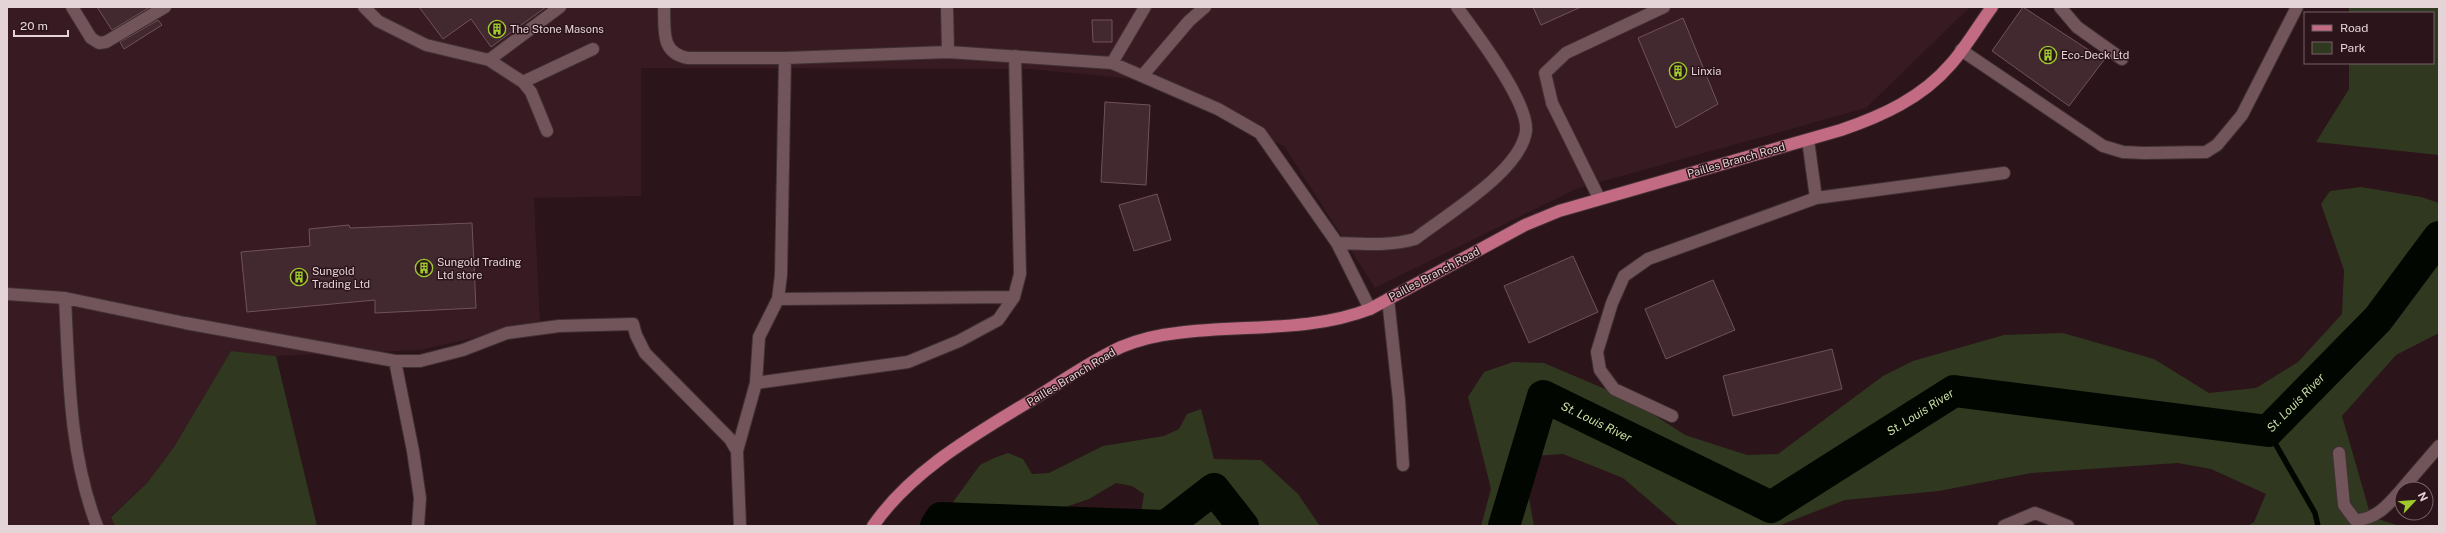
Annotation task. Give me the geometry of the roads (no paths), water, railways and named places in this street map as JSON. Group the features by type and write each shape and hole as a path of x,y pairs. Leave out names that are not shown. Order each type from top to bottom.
{"main road":[{"name":"Pailles Branch Road","path":"873,526 894,502 951,451 1096,360 1122,347 1176,333 1305,325 1333,321 1370,309 1525,225 1559,210 1808,140 1884,115 1918,94 1950,65 1990,8"}],"street":[{"path":"72,7 92,38 99,43 106,42 164,7"},
{"path":"364,7 378,21 426,46 489,60 523,82 531,92 546,131"},
{"path":"489,60 560,7"},
{"path":"664,7 665,39 669,49 676,56 785,58 948,52 1112,63 1143,75 1218,109 1260,133 1338,243 1370,309"},
{"path":"947,7 948,52"},
{"path":"1112,63 1145,7"},
{"path":"1143,75 1189,21 1205,7"},
{"path":"1338,243 1402,243 1415,240 1492,182 1517,155 1526,130 1522,107 1486,47 1457,7"},
{"path":"1599,198 1552,103 1545,73 1566,53 1664,7"},
{"path":"2060,7 2063,14 2077,27 2122,59"},
{"path":"1961,50 2103,146 2123,152 2206,152 2227,135 2242,115 2297,7"},
{"path":"523,82 593,49"},
{"path":"756,383 908,362 960,341 998,320 1014,297 1020,274 1015,56"},
{"path":"740,526 737,452 756,383 759,337 778,299 781,275 785,58"},
{"path":"1808,140 1816,198"},
{"path":"1672,416 1614,388 1600,370 1597,352 1598,344 1612,304 1624,276 1648,259 1816,198 2004,173"},
{"path":"7,294 65,298 185,323 395,361 420,361 463,350 507,333 559,326 633,324 636,336 645,353 730,439 737,452"},
{"path":"778,299 1014,297"},
{"path":"65,298 71,413 75,446 86,496 97,526"},
{"path":"1388,299 1399,400 1403,465"},
{"path":"395,361 413,451 420,498 418,526"},
{"path":"2409,481 2439,446"},
{"path":"2339,453 2344,505 2349,515 2355,520 2364,520 2376,515 2394,497"},
{"path":"2004,526 2035,513 2068,526"}],"waterway":[{"name":"St. Louis River","path":"1504,526 1543,396 1771,507 1954,391 2268,431 2378,319 2439,237"},
{"path":"2268,431 2315,513 2318,526"},
{"name":"St. Louis River","path":"936,526 941,518 1166,526 1214,489 1243,526"}],"place":[{"name":"The Stone Masons","path":"497,29"},
{"name":"Eco-Deck Ltd","path":"2048,55"},
{"name":"Linxia","path":"1678,71"},
{"name":"Sungold Trading Ltd store","path":"424,268"},
{"name":"Sungold Trading Ltd","path":"299,277"}]}
